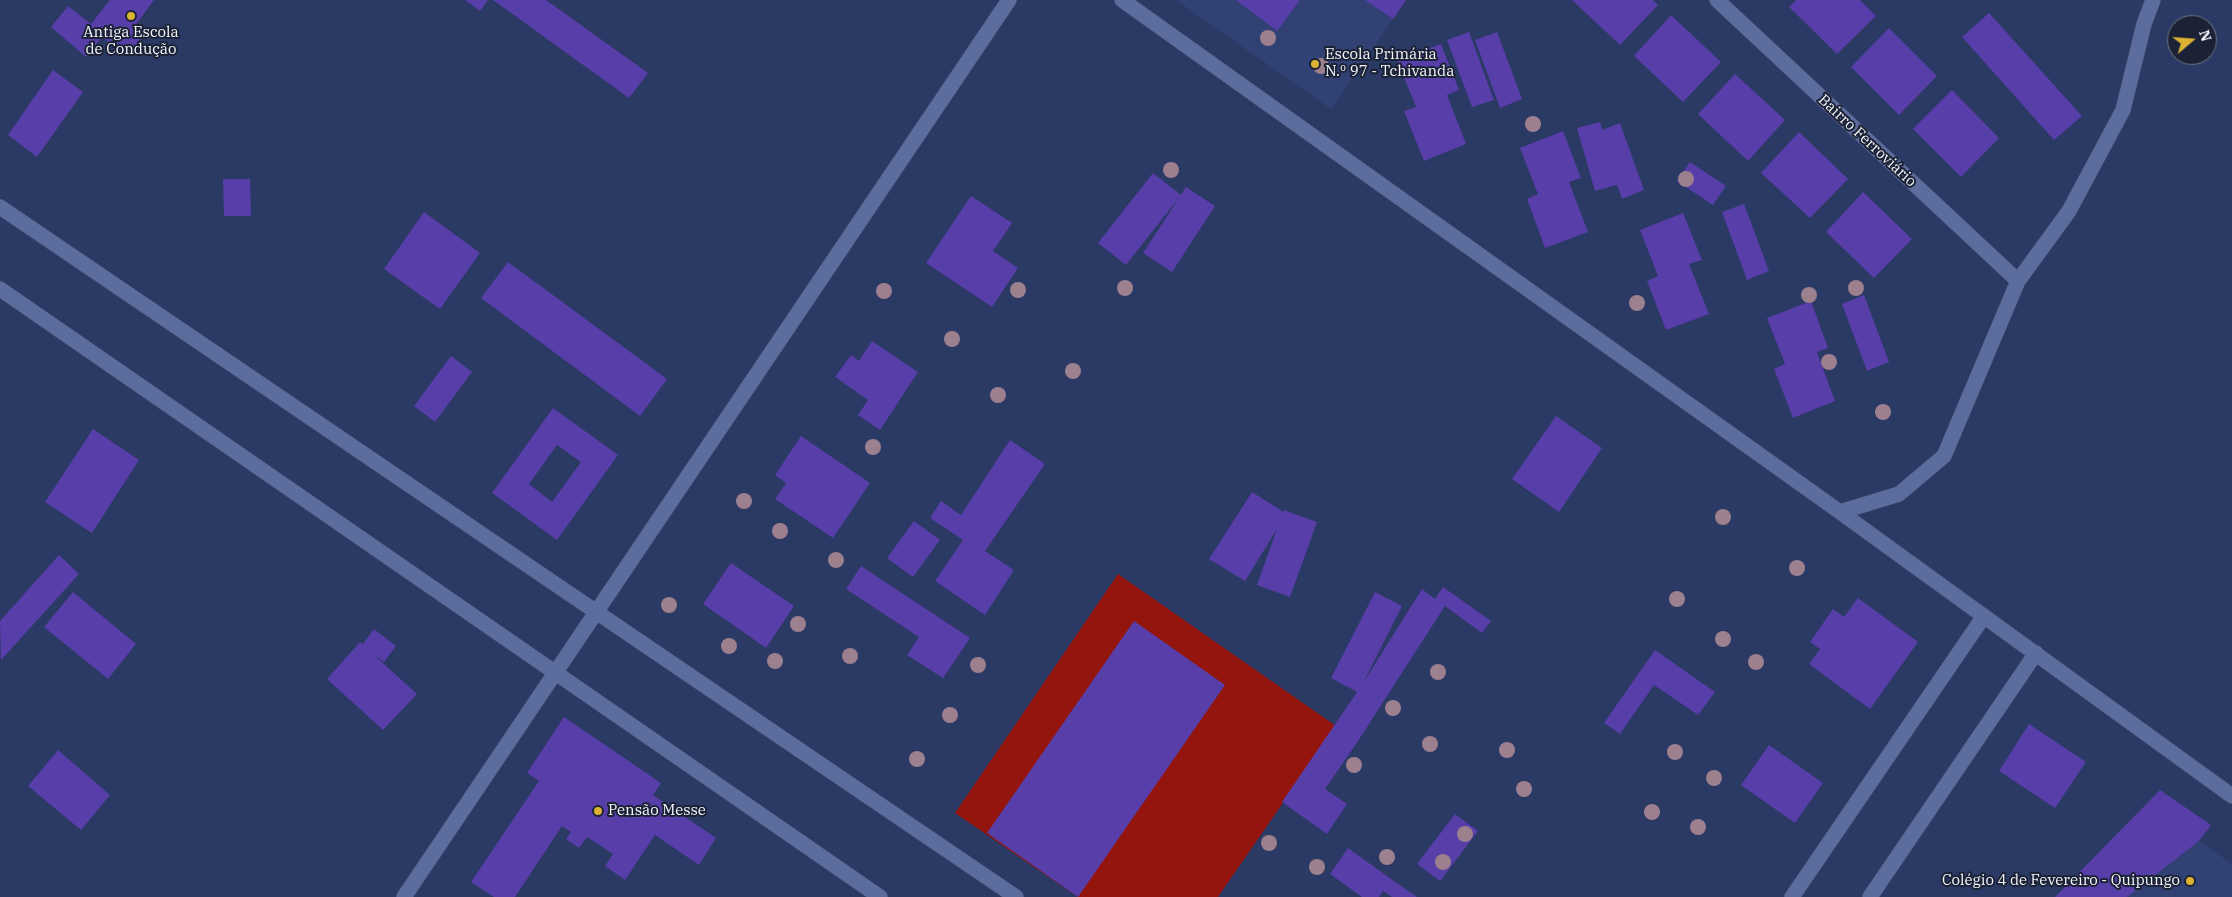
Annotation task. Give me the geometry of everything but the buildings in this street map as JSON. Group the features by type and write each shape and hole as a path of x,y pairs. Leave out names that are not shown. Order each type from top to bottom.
{"street":[{"path":"404,897 1009,0"},
{"path":"1122,0 1840,512 2232,796"},
{"name":"Bairro Ferroviário","path":"1717,0 2018,281"},
{"path":"1840,512 1899,494 1944,456 2018,281 2069,212 2123,110 2144,24 2153,0"},
{"path":"0,208 1016,897"},
{"path":"0,289 880,897"},
{"path":"1792,897 1984,616"},
{"path":"1870,897 2036,653"}],"shaded area":[{"name":"Escola Primária N.º 97 - Tchivanda","path":"1176,0 1406,0 1331,109"},
{"path":"1118,574 1336,726 1218,897 1078,897 955,813"},
{"name":"Colégio 4 de Fevereiro - Quipungo","path":"2199,841 2232,864 2232,897 2127,897"}],"place":[{"name":"Antiga Escola de Condução","path":"131,16"},
{"name":"Escola Primária N.º 97 - Tchivanda","path":"1315,64"},
{"name":"Pensão Messe","path":"598,811"},
{"name":"Colégio 4 de Fevereiro - Quipungo","path":"2190,881"}]}
